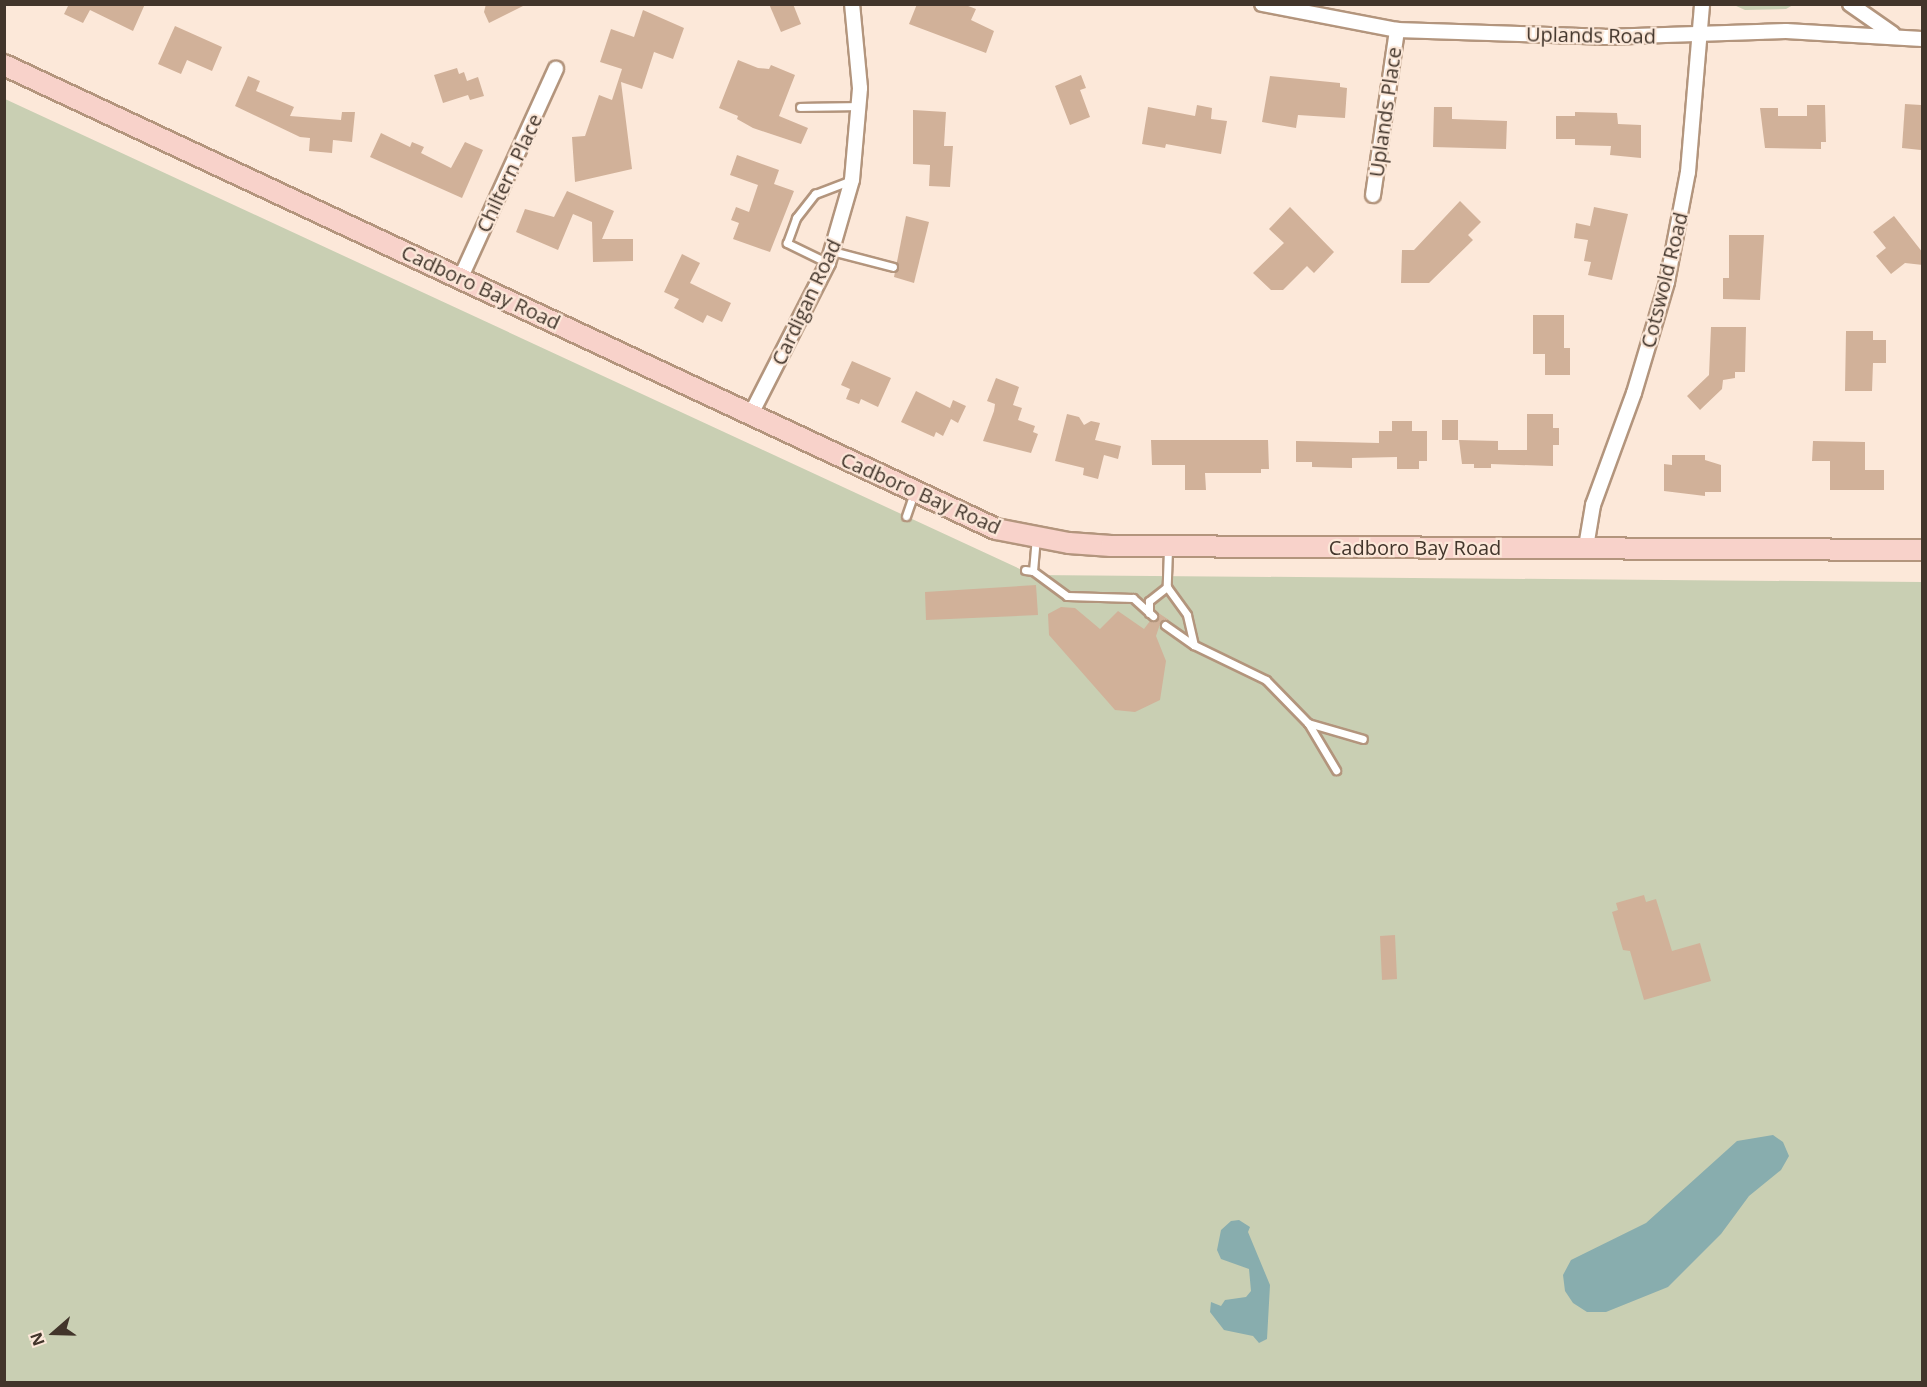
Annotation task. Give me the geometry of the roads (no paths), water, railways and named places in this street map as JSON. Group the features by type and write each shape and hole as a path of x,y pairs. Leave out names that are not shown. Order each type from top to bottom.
{"main road":[{"name":"Cadboro Bay Road","path":"4,65 461,277 750,416 996,529 1036,538 1111,546 1923,550"}],"street":[{"name":"Cardigan Road","path":"750,416 830,257 852,180 859,106 858,38 852,4"},
{"name":"Uplands Road","path":"1262,4 1397,30 1701,36 1786,31 1895,35 1923,39"},
{"name":"Cotswold Road","path":"1586,547 1593,505 1634,393 1667,282 1688,172 1702,4"},
{"path":"1850,4 1895,35"},
{"name":"Uplands Place","path":"1374,195 1397,30"},
{"name":"Chiltern Place","path":"461,277 556,69"}],"lane":[{"path":"800,106 859,106"},
{"path":"852,180 835,183 811,198 796,218 787,243 830,257 893,267"},
{"path":"906,516 914,491"},
{"path":"1036,538 1029,570 1067,596 1133,598 1151,615 1149,601 1167,587"},
{"path":"1168,546 1167,587 1187,615 1194,645"},
{"path":"1165,625 1194,645 1266,680 1308,723 1336,770"},
{"path":"1308,723 1363,739"}],"water":[{"path":"1773,1135 1783,1142 1789,1156 1781,1170 1749,1196 1721,1234 1668,1287 1606,1312 1587,1312 1573,1303 1565,1291 1563,1275 1571,1260 1646,1223 1737,1141"},
{"path":"1239,1220 1250,1227 1248,1232 1270,1285 1267,1339 1259,1343 1253,1336 1224,1330 1210,1312 1211,1302 1221,1306 1225,1300 1246,1297 1251,1291 1249,1269 1221,1259 1217,1250 1221,1230 1231,1221"}]}
